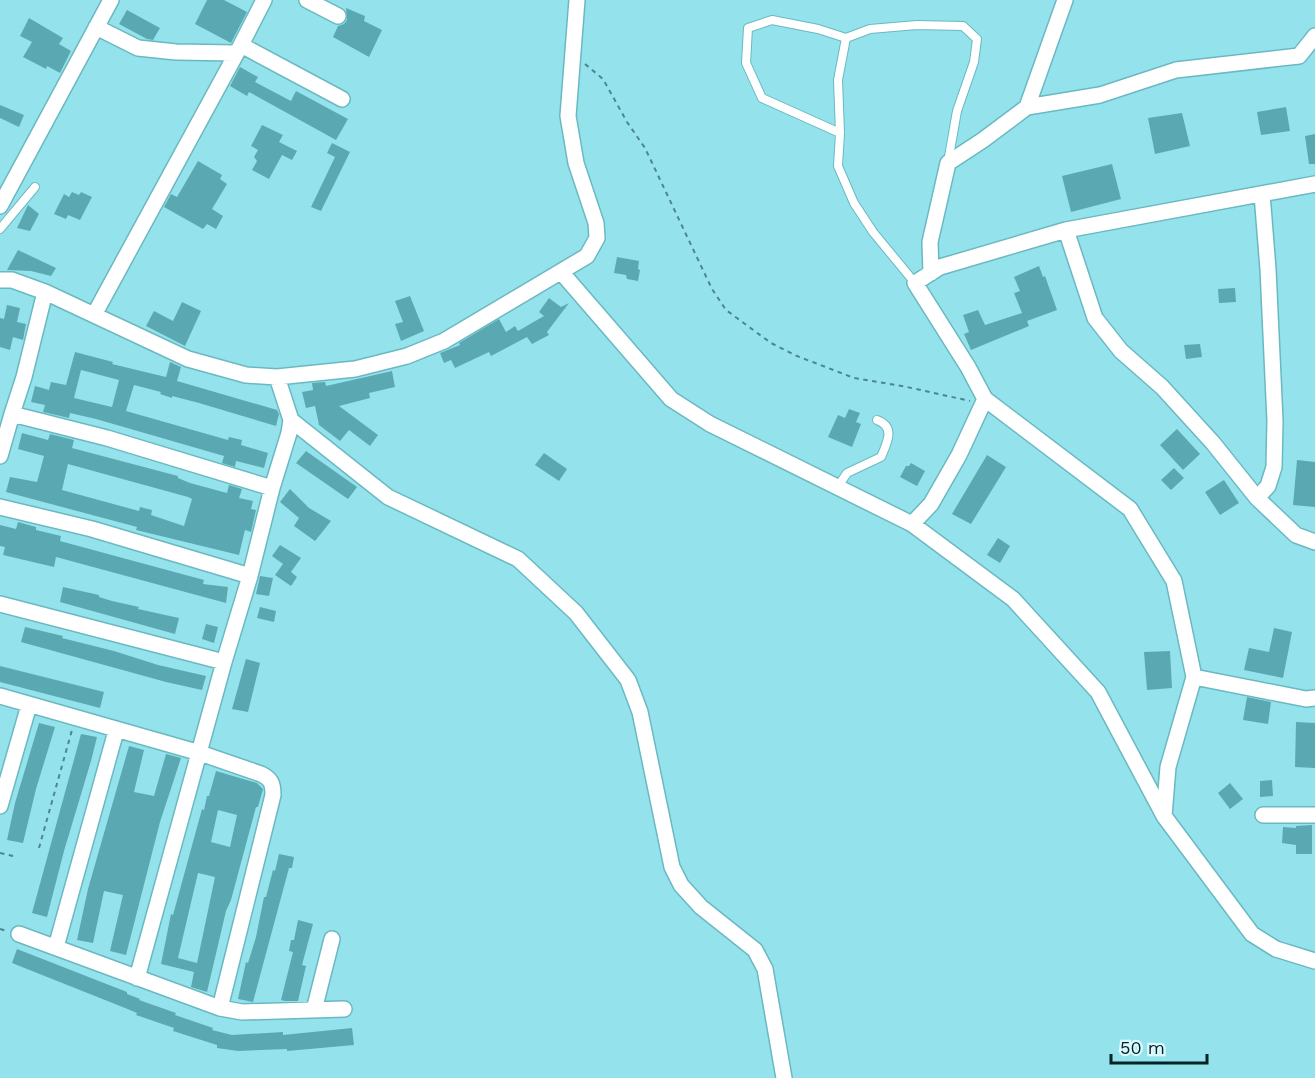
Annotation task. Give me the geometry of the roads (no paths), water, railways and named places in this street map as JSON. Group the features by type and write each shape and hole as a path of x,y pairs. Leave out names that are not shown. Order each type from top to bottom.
{"street":[{"path":"0,206 111,0"},
{"path":"94,315 264,0"},
{"path":"307,0 338,16"},
{"path":"0,280 12,280 45,292 188,359 246,375 277,377 355,369 407,356 444,341 562,273 587,256 597,238 596,223 576,163 568,116 577,0"},
{"path":"1027,107 1065,0"},
{"path":"96,27 138,48 176,52 239,49 342,99"},
{"path":"931,273 930,242 948,163 1027,107 1100,95 1176,70 1299,56 1315,36"},
{"path":"1164,816 1168,767 1194,676 1174,581 1130,509 983,401 968,367 915,283 940,267 1066,230 1315,184"},
{"path":"1257,498 1268,486 1274,467 1275,421 1262,194"},
{"path":"1066,230 1095,318 1121,351 1162,387 1213,443 1257,498 1296,535 1315,542"},
{"path":"562,273 671,399 710,424 912,524 1013,599 1098,692 1164,816 1252,934 1276,949 1315,961"},
{"path":"0,456 24,377 45,292"},
{"path":"137,978 289,433 291,420 277,377"},
{"path":"912,524 931,504 960,454 983,401"},
{"path":"12,414 107,438 272,488"},
{"path":"291,420 388,496 518,560 576,613 628,680 640,712 672,867 681,885 701,907 755,950 765,969 784,1078"},
{"path":"0,507 92,529 250,576"},
{"path":"0,604 224,662"},
{"path":"1194,676 1306,699 1315,698"},
{"path":"0,696 200,753 269,778 273,784 273,795 220,1008"},
{"path":"0,806 29,705"},
{"path":"56,947 117,730"},
{"path":"1263,815 1315,815"},
{"path":"19,934 220,1008 242,1012 344,1009"},
{"path":"314,1010 332,939"}],"lane":[{"path":"840,133 762,98 746,63 747,28 772,20 818,29 846,38 870,28 963,26 977,39 974,63 957,111 948,163"},
{"path":"846,38 838,80 840,133 838,166 854,203 873,232 915,283"},
{"path":"0,229 35,187"},
{"path":"837,488 848,473 881,457 890,436 888,428 883,422 877,420"}]}
